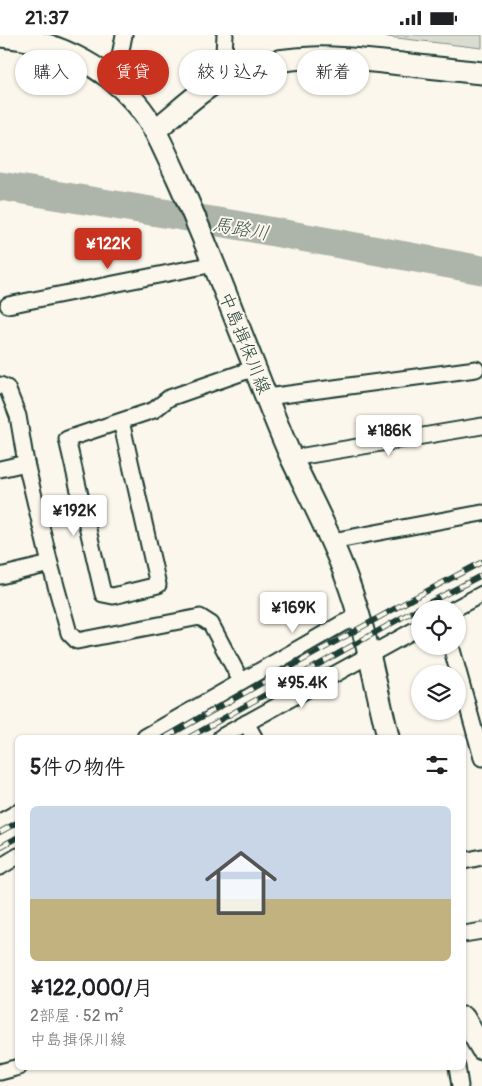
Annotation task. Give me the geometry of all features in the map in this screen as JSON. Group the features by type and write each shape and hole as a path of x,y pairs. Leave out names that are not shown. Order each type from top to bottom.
{"main road":[{"name":"中島揖保川線","path":"0,36 54,41 97,69"},
{"path":"287,59 335,57 482,73"},
{"name":"中島揖保川線","path":"128,95 137,104 155,131 180,185 292,458 332,541 346,576 358,617 388,735"},
{"path":"155,131 198,95"},
{"path":"466,1026 482,1049"}],"street":[{"path":"122,50 124,35"},
{"path":"224,50 226,35"},
{"path":"8,305 212,260"},
{"path":"121,421 158,585 113,596 103,594 67,439 121,421 154,410 169,398 255,369"},
{"path":"266,397 476,369"},
{"path":"0,385 7,388 18,416 26,463 69,633 78,641 200,617 212,624 241,681"},
{"path":"292,458 482,426"},
{"path":"0,469 26,463"},
{"path":"332,541 482,513"},
{"path":"0,576 50,564"},
{"path":"466,603 482,594"},
{"path":"148,735 343,623 358,617"},
{"path":"225,735 411,632"},
{"path":"453,655 482,758"},
{"path":"246,723 253,735"},
{"path":"0,822 15,814"},
{"path":"466,861 482,857"},
{"path":"0,867 15,858"},
{"path":"466,934 482,931"},
{"path":"0,1073 15,1068"},
{"path":"458,1070 460,1086"}],"shaded area":[{"path":"384,35 482,35 482,48 388,37"}],"waterway":[{"name":"馬路川","path":"0,186 236,225 482,270"}],"railway":[{"path":"170,735 410,600 482,562"},
{"path":"194,735 417,609 482,575"},
{"path":"0,832 15,824"},
{"path":"0,847 15,839"}]}
